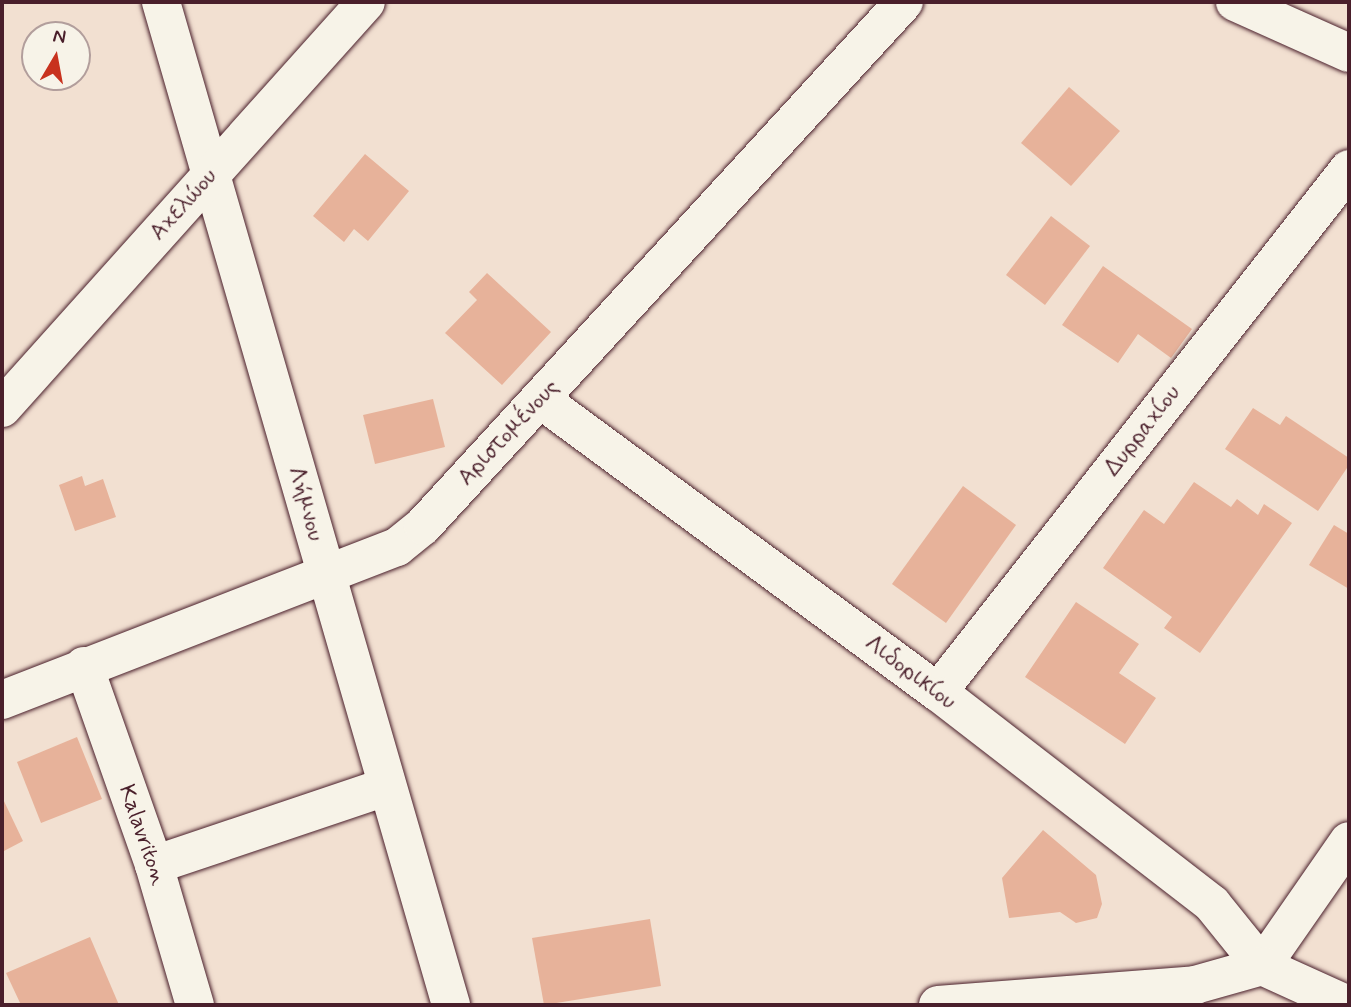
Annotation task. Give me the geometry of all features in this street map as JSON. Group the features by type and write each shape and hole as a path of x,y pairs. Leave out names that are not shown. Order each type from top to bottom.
{"street":[{"name":"Λήμνου","path":"161,2 209,177 451,1005"},
{"name":"Αχελώου","path":"2,408 366,2"},
{"name":"Αριστομένους","path":"2,700 397,547 423,526 904,2"},
{"path":"1235,2 1349,53"},
{"name":"Δυρραχίου","path":"938,692 1349,169"},
{"name":"Λιδορικίου","path":"540,400 938,692 1212,904 1262,966"},
{"name":"Kalavriton","path":"84,666 154,865 195,1005"},
{"path":"154,865 386,787"},
{"path":"938,1005 1192,995 1262,966 1349,841"},
{"path":"1262,966 1348,1005"}],"building":[{"path":"1069,87 1120,131 1071,186 1021,143"},
{"path":"365,154 409,191 368,241 354,229 344,242 313,216"},
{"path":"1051,216 1090,246 1045,305 1006,275"},
{"path":"1103,266 1192,329 1171,358 1138,334 1118,363 1062,325"},
{"path":"487,273 551,332 502,385 445,333 477,300 469,292"},
{"path":"433,399 445,447 375,464 363,415"},
{"path":"1253,408 1280,425 1286,416 1349,458 1349,465 1318,511 1225,449"},
{"path":"82,476 85,486 103,479 116,517 75,531 59,485"},
{"path":"1194,482 1231,507 1237,499 1258,515 1264,504 1292,523 1200,653 1164,628 1172,617 1103,568 1144,510 1164,524"},
{"path":"963,486 1016,525 946,623 892,584"},
{"path":"1334,525 1349,534 1349,589 1309,565"},
{"path":"1076,602 1139,644 1119,673 1156,698 1125,744 1025,677"},
{"path":"77,737 102,799 41,823 17,762"},
{"path":"2,797 23,841 2,852"},
{"path":"1043,830 1096,875 1102,904 1097,918 1076,923 1060,912 1009,918 1002,878"},
{"path":"650,919 661,986 544,1005 532,938"},
{"path":"90,937 119,1005 21,1005 6,973"}]}
